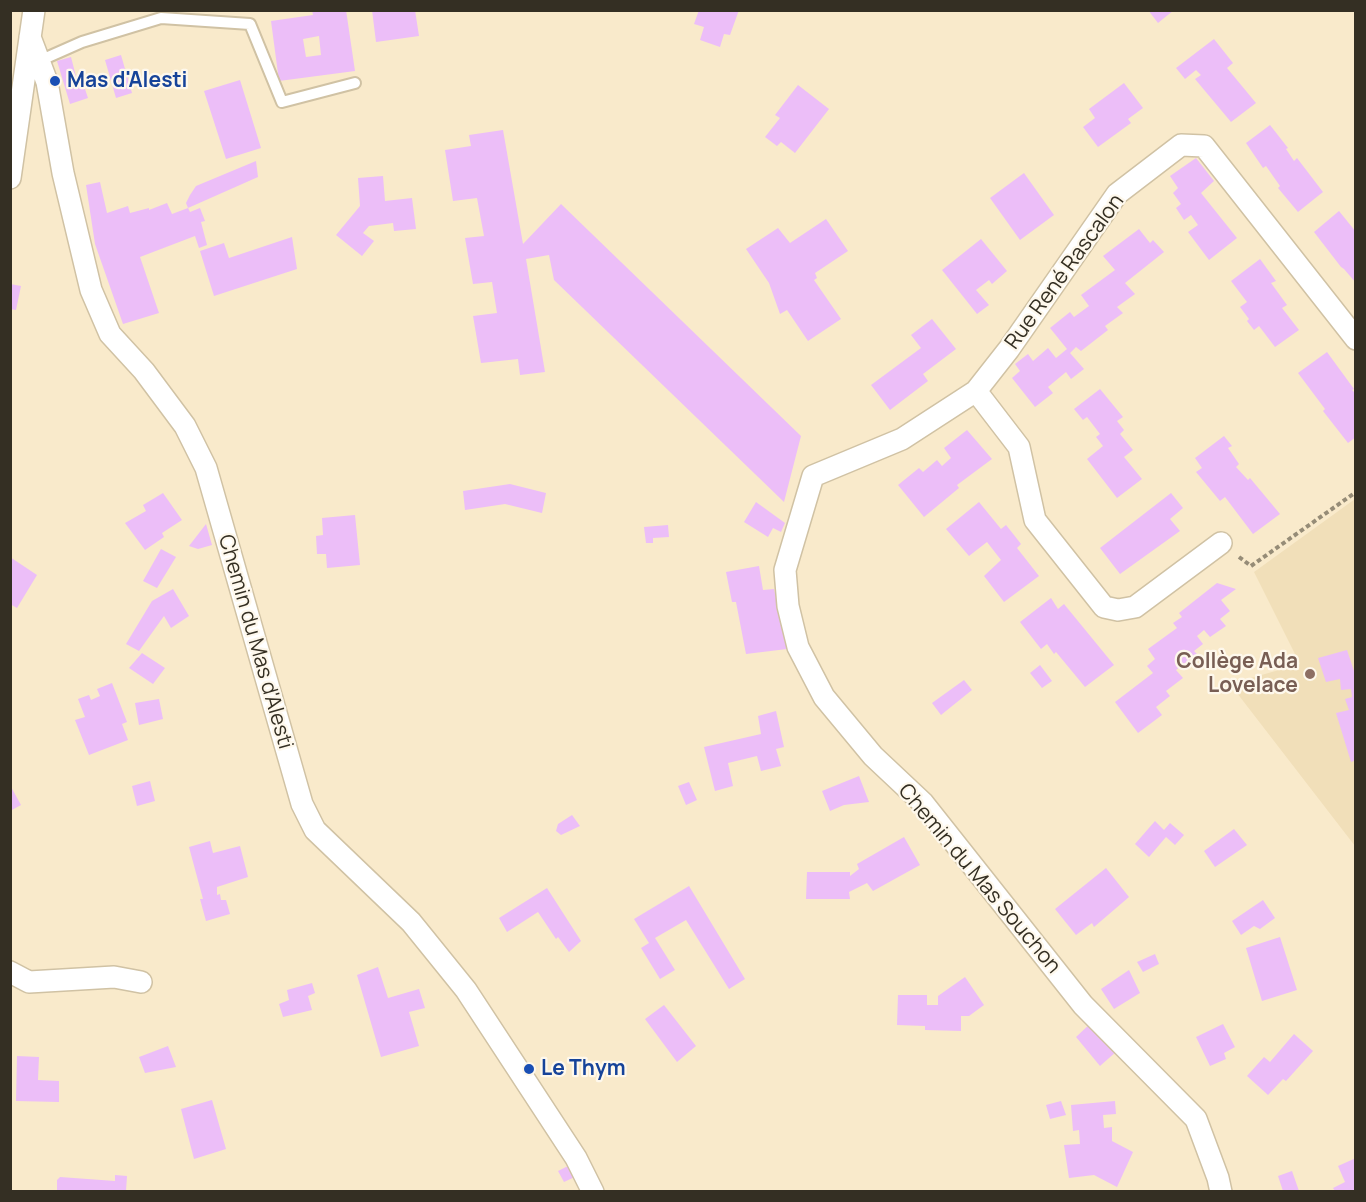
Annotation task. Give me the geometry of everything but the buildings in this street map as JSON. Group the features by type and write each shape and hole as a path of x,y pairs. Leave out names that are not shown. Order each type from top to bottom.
{"street":[{"path":"10,177 34,10"},
{"name":"Chemin du Mas d'Alesti","path":"30,37 47,82 63,173 91,290 110,334 144,371 185,426 206,468 302,804 315,830 411,922 466,990 576,1158 593,1191"},
{"name":"Rue René Rascalon","path":"813,476 902,439 976,391 1009,350 1117,194 1181,145 1204,146 1356,339"},
{"path":"976,391 1019,447 1035,520 1104,607 1118,610 1135,606 1221,543"},
{"name":"Chemin du Mas Souchon","path":"813,476 785,570 788,606 798,647 824,697 873,756 923,803 1083,1005 1196,1119 1221,1191"},
{"path":"10,972 29,982 114,977 141,982"}],"lane":[{"path":"39,61 82,42 161,18 250,24 282,102 355,83"}],"path":[{"path":"1221,543 1251,567 1356,492"}],"shaded area":[{"name":"Collège Ada Lovelace","path":"1355,499 1355,846 1230,684 1300,664 1254,572"}],"place":[{"name":"Mas d'Alesti","path":"55,81"},
{"name":"Collège Ada Lovelace","path":"1310,674"},
{"name":"Le Thym","path":"529,1069"}]}
